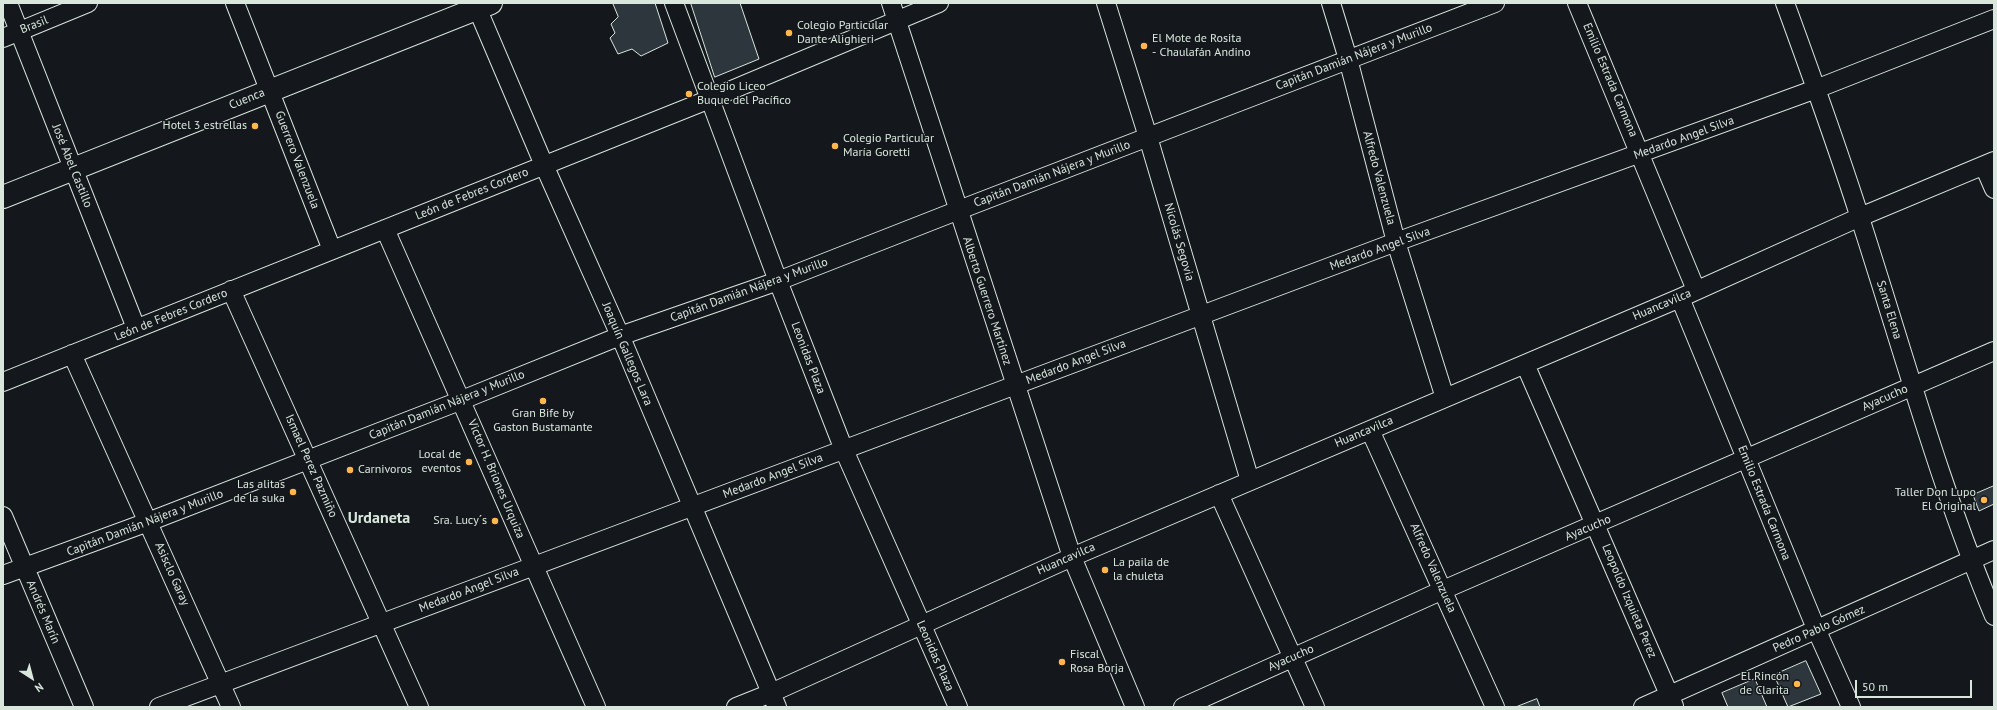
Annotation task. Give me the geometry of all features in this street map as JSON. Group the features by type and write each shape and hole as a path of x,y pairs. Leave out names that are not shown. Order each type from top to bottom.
{"main road":[{"name":"Cuenca","path":"3,197 481,5"}],"street":[{"name":"José Abel Castillo","path":"8,3 11,35 74,169 136,328"},
{"name":"Brasil","path":"11,35 88,3"},
{"name":"Guerrero Valenzuela","path":"235,3 332,250"},
{"name":"Leonidas Plaza","path":"674,3 778,282 844,450 958,707"},
{"name":"Alberto Guerrero Martínez","path":"891,3 1015,386 1072,556 1135,707"},
{"name":"León de Febres Cordero","path":"3,382 710,99 939,3"},
{"name":"Nicolás Segovia","path":"1106,3 1148,137 1250,481"},
{"name":"Alfredo Valenzuela","path":"1330,3 1348,59 1396,242 1446,398"},
{"name":"Capitán Damián Nájera y Murillo","path":"3,575 148,522 462,400 620,336 778,282 959,210 1495,3"},
{"name":"Emilio Estrada Carmona","path":"1578,3 1696,290"},
{"name":"Santa Elena","path":"1785,3 1860,217 1912,385 1971,560 1994,616"},
{"name":"Joaquín Gallegos Lara","path":"481,5 544,165 620,336 774,700"},
{"name":"Medardo Angel Silva","path":"158,707 1396,242 1816,89 1994,19"},
{"name":"Huancavilca","path":"736,707 774,700 921,624 1072,556 1680,298 1860,217 1989,164"},
{"path":"1989,164 1994,189"},
{"name":"Victor H. Briones Urquiza","path":"385,229 462,400 533,566 596,707"},
{"name":"Ismael Perez Pazmiño","path":"231,290 419,707"},
{"name":"Emilio Estrada Carmona","path":"1680,298 1817,630 1851,707"},
{"name":"Ayacucho","path":"1183,707 1444,590 1746,460 1912,385 1994,351"},
{"name":"Asisclo Garay","path":"72,354 231,707"},
{"name":"Leopoldo Izquieta Perez","path":"1525,364 1596,524 1672,702"},
{"name":"Alfredo Valenzuela","path":"1370,430 1444,590 1494,707"},
{"path":"1219,494 1314,707"},
{"name":"Andrés Marín","path":"3,516 84,707"},
{"name":"Pedro Pablo Gómez","path":"1643,707 1672,702 1817,630 1994,550"}],"building":[{"path":"613,3 655,3 668,43 641,56 632,49 618,54 610,38 615,33 611,24 618,17"},
{"path":"691,3 740,3 759,59 715,77"},
{"name":"Taller Don Lupo El Original","path":"1994,486 1994,504 1979,511 1973,495"},
{"name":"El Rincón de Clarita","path":"1806,661 1821,694 1788,707 1774,675"},
{"path":"1755,679 1767,707 1728,707 1722,693"},
{"path":"1537,699 1540,707 1516,707"}],"place":[{"name":"Colegio Particular Dante Alighieri","path":"789,33"},
{"name":"El Mote de Rosita - Chaulafán Andino","path":"1144,46"},
{"name":"Colegio Liceo Buque del Pacífico","path":"689,94"},
{"name":"Hotel 3 estrellas","path":"255,126"},
{"name":"Colegio Particular María Goretti","path":"835,146"},
{"name":"Gran Bife by Gaston Bustamante","path":"543,401"},
{"name":"Local de eventos","path":"469,462"},
{"name":"Carnivoros","path":"350,470"},
{"name":"Las alitas de la suka","path":"293,492"},
{"name":"Taller Don Lupo El Original","path":"1984,500"},
{"name":"Sra. Lucy´s","path":"495,521"},
{"name":"La paila de la chuleta","path":"1105,570"},
{"name":"Fiscal Rosa Borja","path":"1062,662"},
{"name":"El Rincón de Clarita","path":"1797,684"}],"district":[{"name":"Urdaneta","path":"379,518"}]}
